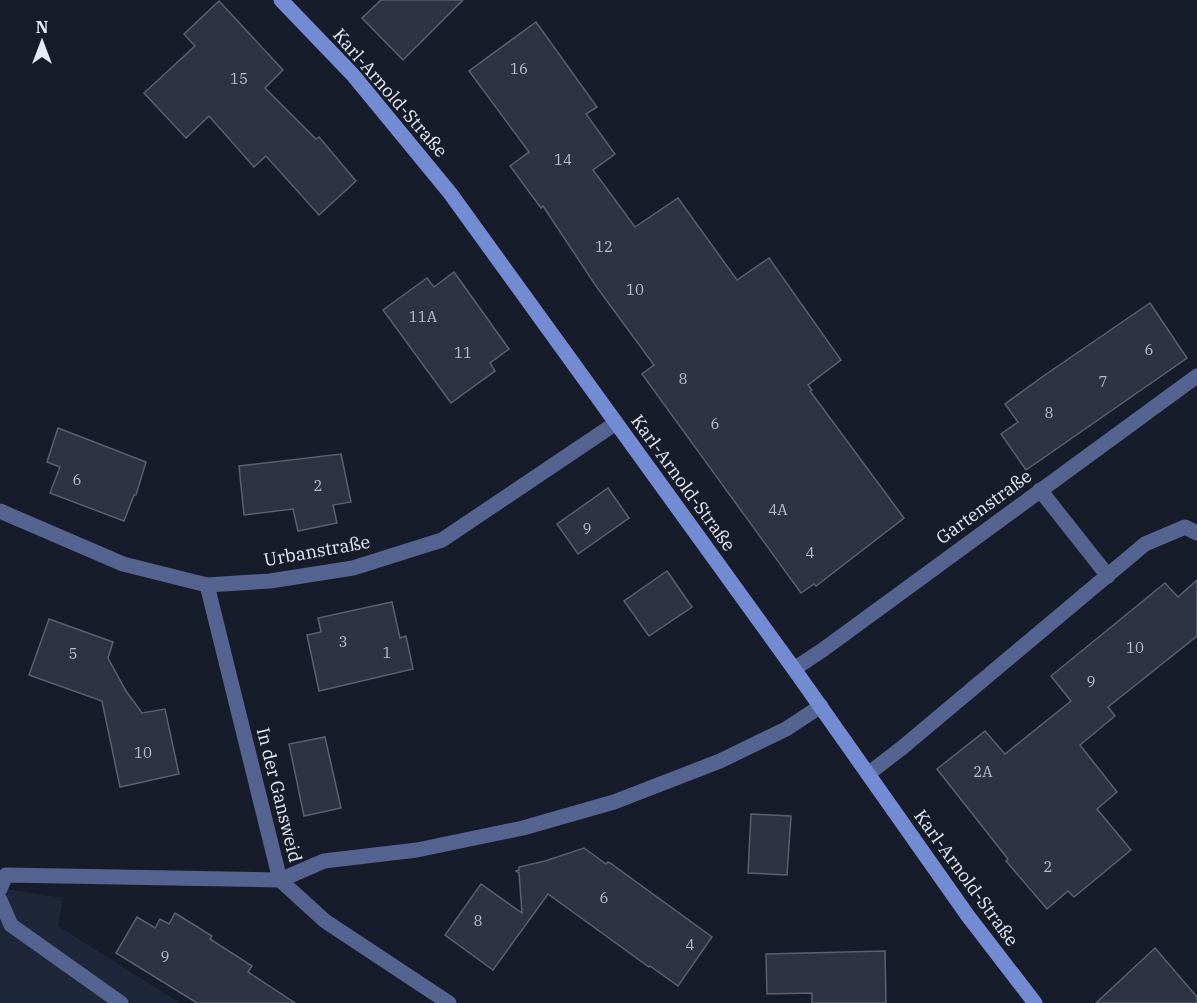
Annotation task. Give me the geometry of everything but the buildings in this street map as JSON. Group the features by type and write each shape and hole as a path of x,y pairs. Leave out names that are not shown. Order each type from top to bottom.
{"main road":[{"name":"Karl-Arnold-Straße","path":"281,0 353,75 450,193 821,706 968,916 1035,1003"}],"street":[{"name":"Gartenstraße","path":"794,669 1197,375"},
{"name":"Urbanstraße","path":"0,511 123,564 207,585 270,581 353,568 442,540 616,423"},
{"path":"1040,490 1108,576"},
{"path":"868,774 1145,544 1185,527 1197,533"},
{"name":"In der Gansweid","path":"207,585 280,880 325,921 449,1003"},
{"path":"2,879 280,880 324,861 417,850 523,828 614,802 720,761 786,729 821,706"},
{"path":"0,900 11,925 121,1003"}],"shaded area":[{"path":"0,888 63,898 58,926 180,1003 0,1003"}]}
